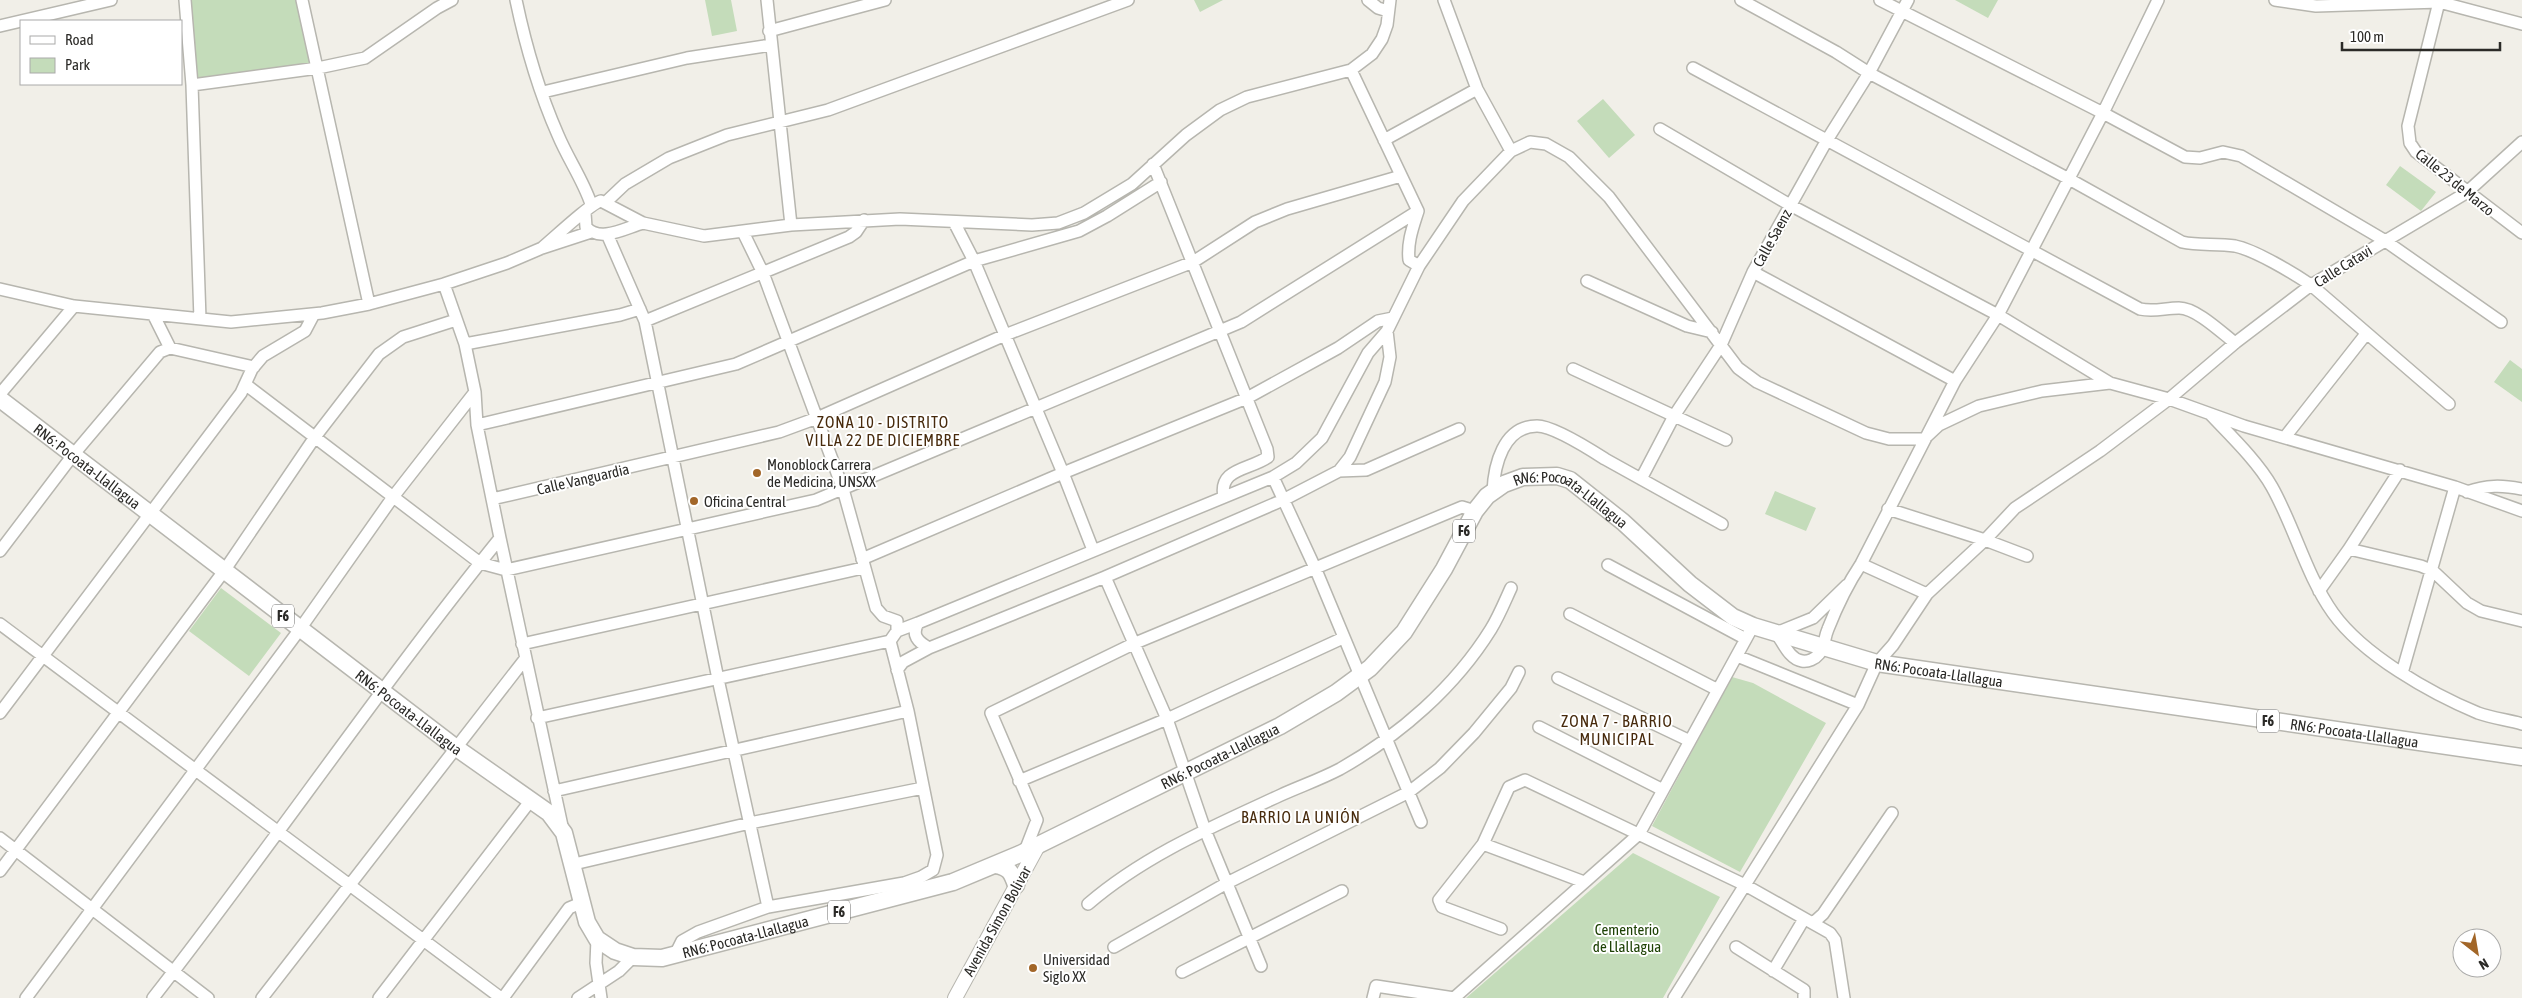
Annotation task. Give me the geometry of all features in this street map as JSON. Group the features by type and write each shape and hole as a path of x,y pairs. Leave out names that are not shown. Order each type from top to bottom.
{"highway":[{"name":"RN6: Pocoata-Llallagua","path":"0,399 455,748 549,813 564,833 574,864 581,903 587,922 597,939 615,950 633,957 662,958 675,955 936,887 996,865 1280,726 1360,677 1404,632 1444,569 1475,511 1493,492 1504,484 1523,477 1557,476 1570,480 1623,522 1712,602 1733,617 1750,633 1792,629 1826,647 1877,663 2522,757"},
{"path":"996,865 1005,866 1012,872 1016,885"}],"main road":[{"name":"Avenida Simon Bolivar","path":"955,998 1016,885 1032,848"}],"street":[{"path":"26,20 111,0"},
{"path":"185,0 192,85 200,319"},
{"path":"302,0 369,304"},
{"path":"192,85 318,68 365,58 437,8 452,0"},
{"path":"516,0 523,33 558,135 586,188 588,208 584,220 591,232 601,236 643,223"},
{"path":"767,0 791,225"},
{"path":"769,31 885,0"},
{"path":"610,205 625,184 669,158 727,135 828,110 900,86 1128,0"},
{"path":"542,248 588,208 610,205 643,223 704,236 791,225 864,220 900,219 1032,225 1058,223 1084,213 1132,184 1186,135 1220,110 1247,97 1352,70 1372,54 1382,39 1387,25 1389,5 1378,8 1368,0"},
{"path":"1444,0 1477,89 1511,151"},
{"path":"1741,0 1836,52 1869,73 2069,179 2182,242 2194,245 2219,244 2238,247 2292,273 2311,285 2449,404"},
{"path":"1880,0 1901,13 2103,113 2185,157 2200,158 2223,152 2241,156 2384,240 2501,322"},
{"name":"Calle Saenz","path":"1641,479 1674,416 1721,345 1753,272 1827,140 1869,73 1908,0"},
{"path":"1847,585 1826,647 1809,660 1800,661 1793,657 1788,643 1792,629 1813,618 1847,585 1861,564 1956,381 1998,315 2103,113 2158,0"},
{"path":"2275,0 2316,6 2439,2 2522,24"},
{"name":"Calle 23 de Marzo","path":"2439,2 2408,126 2408,138 2416,152 2466,193 2522,234"},
{"path":"0,26 20,21"},
{"path":"543,92 687,58 771,45"},
{"path":"1693,68 2032,249 2140,309 2154,312 2179,308 2191,310 2235,342"},
{"path":"1352,70 1418,211 1410,234 1408,254 1409,260 1419,266"},
{"path":"1384,140 1477,89"},
{"path":"1660,129 1790,205 1998,315 2110,383 2169,399 2285,437 2456,487 2522,511"},
{"path":"537,718 890,641 897,631 1273,478 1296,463 1322,438 1368,354 1387,331 1419,266 1463,201 1511,151 1530,142 1546,144 1570,157 1609,197 1738,368 1757,382 1866,433 1889,439 1924,440 1939,425 1979,406 2042,390 2110,383"},
{"name":"Calle Catavi","path":"1676,998 1858,705 1877,663 1893,645 1927,594 1985,540 2015,508 2100,451 2169,399 2235,342 2311,285 2466,193 2522,142"},
{"path":"1153,164 1247,398 1268,457 1261,462 1231,474 1222,487 1224,497"},
{"name":"Calle Vanguardia","path":"492,499 779,432 817,418 1005,335 1193,262 1255,222 1287,209 1401,176"},
{"path":"477,424 736,364 974,261 1080,231 1108,216 1161,182"},
{"path":"609,233 616,225 618,216 610,205"},
{"path":"245,384 480,563 506,570 816,500 1241,322 1418,211"},
{"path":"645,322 849,237 856,232 864,220"},
{"path":"954,222 974,261 1063,473 1093,550"},
{"path":"0,289 74,306 231,322 314,314 369,304 444,284 591,232"},
{"path":"743,232 763,273 843,489 876,608 884,616 896,621 897,631"},
{"path":"609,233 645,322 718,679 768,908"},
{"path":"1753,272 1956,381"},
{"path":"1588,281 1687,326 1712,332"},
{"path":"444,284 465,344 475,392 477,424 506,570 537,718 564,833"},
{"path":"0,394 74,306"},
{"path":"465,344 620,315 640,309"},
{"path":"153,314 170,348"},
{"path":"0,713 241,394 254,366 263,356 305,331 314,314"},
{"path":"522,644 863,564 1063,473 1247,398 1338,348 1378,321 1393,318"},
{"path":"0,870 224,571 316,437 379,354 403,337 456,320"},
{"path":"897,670 903,662 928,648 1105,577 1283,500 1339,471 1350,457 1385,382 1390,357 1387,331"},
{"path":"2285,437 2366,334"},
{"path":"0,551 73,455 160,352 170,348 254,366"},
{"path":"1573,369 1726,440"},
{"path":"26,998 196,771 300,629 393,497 475,392"},
{"path":"2210,414 2272,486 2319,591 2352,635 2402,673 2442,696 2480,714 2522,724"},
{"path":"1493,492 1494,471 1507,440 1521,431 1537,426 1565,436 1722,524"},
{"path":"1339,471 1366,470 1458,429"},
{"path":"2319,591 2349,550 2400,470"},
{"path":"1273,478 1316,570 1421,822"},
{"path":"2467,492 2485,486 2502,485 2522,489"},
{"path":"2402,673 2456,487"},
{"path":"1032,848 1037,820 991,713 1133,644 1316,570 1462,507 1475,511"},
{"path":"1888,509 1985,540 2027,556"},
{"path":"153,998 279,833 381,691 500,538"},
{"path":"2349,550 2421,566 2432,571 2467,603 2481,611 2522,621"},
{"path":"1861,564 1927,594"},
{"path":"1373,998 1376,986 1454,998 1639,834 1750,633 1608,566"},
{"path":"1105,577 1167,718 1205,830 1261,966"},
{"path":"1088,904 1109,886 1142,863 1205,830 1340,768 1386,738 1434,701 1492,629 1511,588"},
{"path":"1570,614 1718,690"},
{"path":"918,623 914,629 916,638 928,648"},
{"path":"0,624 118,714 502,998 569,908 581,903"},
{"path":"1019,781 1167,718 1343,638"},
{"path":"675,955 682,941 698,932 768,908 904,882 921,877 933,870 937,854 908,711 890,641"},
{"path":"1737,656 1858,705"},
{"path":"262,998 525,659"},
{"path":"1114,947 1227,883 1409,792 1440,768 1474,733 1510,688 1519,672"},
{"path":"1558,678 1690,741"},
{"path":"554,791 908,711"},
{"path":"1539,727 1663,790"},
{"path":"1501,929 1442,907 1439,900 1483,844 1509,787 1525,780 1745,885 1830,933 1835,940 1844,998"},
{"path":"574,864 750,823 923,788"},
{"path":"379,998 425,941 531,800"},
{"path":"1773,970 1809,921 1823,914 1892,813"},
{"path":"0,838 208,998"},
{"path":"1483,844 1584,882"},
{"path":"1182,972 1342,891"},
{"path":"597,939 598,986 601,998"},
{"path":"1736,947 1804,990 1804,998"},
{"path":"578,998 620,971 633,957"}],"green space":[{"path":"185,0 302,0 318,68 192,85"},
{"path":"705,0 731,0 737,31 712,36"},
{"path":"1194,0 1223,0 1200,12"},
{"path":"1955,0 1998,0 1988,18"},
{"path":"1603,99 1635,135 1609,158 1577,121"},
{"path":"2400,166 2436,192 2421,211 2386,185"},
{"path":"2510,360 2522,369 2522,402 2494,382"},
{"path":"1775,491 1816,508 1806,531 1765,514"},
{"path":"221,588 281,633 249,676 189,631"},
{"path":"1732,677 1753,683 1826,723 1740,872 1652,826"},
{"name":"Cementerio de Llallagua","path":"1633,853 1720,897 1663,998 1466,998"}],"place":[{"name":"Monoblock Carrera de Medicina, UNSXX","path":"757,473"},
{"name":"Oficina Central","path":"694,501"},
{"name":"Universidad Siglo XX","path":"1033,968"}],"district":[{"name":"ZONA 10 - DISTRITO VILLA 22 DE DICIEMBRE","path":"883,431"},
{"name":"ZONA 7 - BARRIO MUNICIPAL","path":"1617,730"},
{"name":"BARRIO LA UNIÓN","path":"1301,817"}]}
